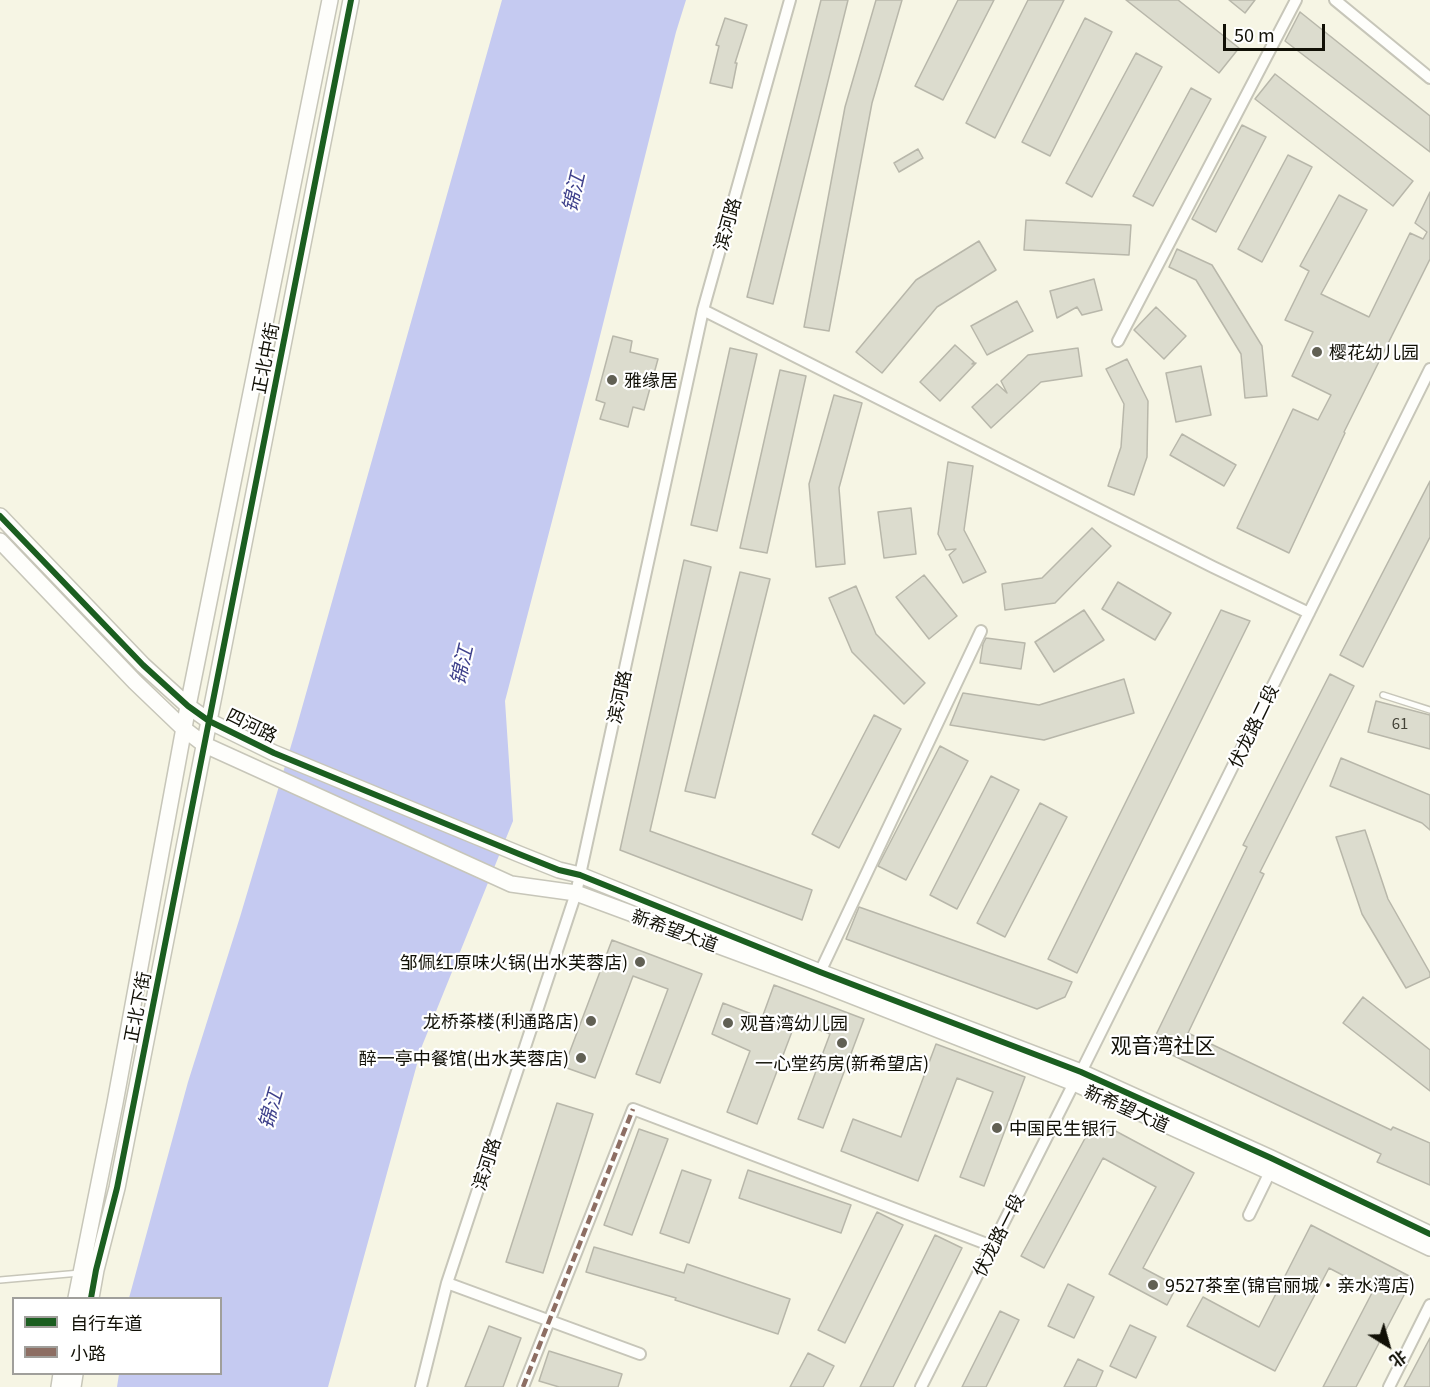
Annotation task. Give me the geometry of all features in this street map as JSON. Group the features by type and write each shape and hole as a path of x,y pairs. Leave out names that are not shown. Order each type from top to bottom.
{"street":[{"name":"正北中街","path":"184,729 330,0"},
{"name":"正北中街","path":"209,721 351,0"},
{"name":"滨河路","path":"421,1387 447,1283 576,893 703,310 790,0"},
{"path":"1118,341 1296,0"},
{"path":"1335,0 1430,78"},
{"path":"703,310 1309,613"},
{"name":"伏龙路二段","path":"1078,1077 1430,369"},
{"name":"四河路","path":"0,516 143,665 188,706 209,721 274,753 519,854 559,870 580,875 1078,1077"},
{"name":"四河路","path":"0,541 135,682 184,729 205,745 511,884"},
{"path":"820,972 981,631"},
{"name":"正北下街","path":"91,1297 117,1188 209,721"},
{"name":"正北下街","path":"76,1297 184,729"},
{"name":"新希望大道","path":"511,884 576,893 1078,1077 1430,1248"},
{"path":"1078,1077 1271,1158 1430,1234"},
{"name":"伏龙路一段","path":"921,1387 1078,1077"},
{"path":"523,1387 633,1108 992,1246"},
{"path":"1249,1215 1270,1172"},
{"path":"447,1283 639,1354"},
{"path":"1389,1387 1430,1305"}],"lane":[{"path":"1383,695 1430,710"},
{"path":"0,1280 81,1272"}],"water":[{"name":"锦江","path":"502,0 686,0 505,701 513,821 422,1046 328,1387 117,1387 119,1375 222,1375 222,1297 129,1297 188,1082 296,729"}],"building":[{"path":"821,0 848,0 773,304 747,297"},
{"path":"876,0 902,0 872,103 829,331 804,327 845,107"},
{"path":"958,0 994,0 943,100 915,86"},
{"path":"1028,0 1064,0 995,138 966,123"},
{"path":"1126,0 1178,0 1239,48 1219,73"},
{"path":"1229,0 1255,0 1245,13"},
{"path":"1300,12 1430,116 1430,152 1285,41"},
{"path":"725,18 747,25 735,63 737,63 732,88 710,83 719,46 716,45"},
{"path":"1085,18 1112,32 1050,156 1022,142"},
{"path":"1136,53 1162,67 1092,197 1066,183"},
{"path":"1275,74 1413,181 1393,206 1255,99"},
{"path":"1191,88 1211,99 1153,206 1133,196"},
{"path":"1242,125 1266,137 1216,232 1192,219"},
{"path":"918,149 923,158 899,172 894,163"},
{"path":"1288,155 1312,167 1262,262 1238,249"},
{"path":"1430,192 1430,259 1344,432 1289,553 1237,528 1293,409 1318,420 1331,395 1292,376 1313,332 1285,320 1309,271 1300,266 1339,195 1367,210 1321,294 1369,317 1410,233 1423,239 1427,232 1415,223"},
{"path":"1026,220 1131,225 1129,255 1024,250"},
{"path":"979,241 996,270 937,307 882,373 856,352 916,280"},
{"path":"1177,249 1212,265 1262,346 1267,396 1245,398 1241,354 1196,280 1169,267"},
{"path":"1094,279 1102,310 1082,315 1077,307 1057,318 1050,291"},
{"path":"1017,301 1033,331 987,355 971,326"},
{"path":"1156,307 1186,336 1164,359 1134,330"},
{"name":"雅缘居","path":"613,336 632,341 630,352 658,359 644,410 633,407 628,427 600,419 605,403 596,400"},
{"path":"955,345 974,362 972,364 976,363 940,401 920,382"},
{"path":"730,348 757,354 717,531 691,525"},
{"path":"1078,348 1082,376 1041,382 991,428 972,407 997,384 1007,393 1001,381 1028,355"},
{"path":"1127,359 1148,401 1147,457 1134,495 1108,486 1121,447 1124,404 1106,369"},
{"path":"1201,366 1211,415 1176,422 1166,373"},
{"path":"780,370 806,376 767,553 740,548"},
{"path":"834,395 862,403 839,488 845,564 816,567 809,484"},
{"path":"1182,434 1236,465 1224,486 1170,455"},
{"path":"948,462 973,466 964,530 986,572 963,583 949,555 956,549 946,550 938,534"},
{"path":"1430,481 1430,537 1363,667 1340,655"},
{"path":"911,508 916,554 884,558 878,512"},
{"path":"1092,528 1111,546 1055,603 1005,610 1002,584 1042,578"},
{"path":"684,560 711,567 650,831 812,890 802,920 620,850"},
{"path":"740,572 770,579 715,798 685,791"},
{"path":"924,575 957,616 929,639 896,597"},
{"path":"1118,582 1171,613 1155,640 1102,609"},
{"path":"856,586 876,634 925,683 904,704 852,652 829,598"},
{"path":"1084,610 1104,640 1054,672 1035,642"},
{"path":"1221,610 1250,621 1077,973 1048,959"},
{"path":"986,638 1025,643 1021,669 980,663"},
{"path":"1330,674 1354,686 1260,872 1264,874 1188,1033 1391,1130 1393,1127 1430,1143 1430,1185 1377,1162 1381,1154 1151,1045 1247,847 1243,845"},
{"path":"1124,679 1134,713 1044,740 950,725 963,693 1039,705"},
{"path":"1376,701 1430,715 1430,749 1368,732"},
{"path":"874,715 901,729 839,848 812,834"},
{"path":"940,746 968,761 906,880 878,866"},
{"path":"1341,758 1430,795 1430,830 1422,823 1330,786"},
{"path":"991,776 1019,790 957,909 930,895"},
{"path":"1040,803 1067,817 1005,937 977,923"},
{"path":"1365,830 1388,899 1430,973 1430,977 1406,988 1362,914 1336,837"},
{"path":"859,907 1072,982 1065,997 1037,1009 846,939"},
{"path":"612,940 702,974 660,1083 636,1074 668,989 633,976 595,1078 564,1067"},
{"path":"774,985 864,1019 823,1128 798,1119 830,1034 796,1021 757,1124 727,1112 750,1051 712,1034 723,1003 762,1018"},
{"path":"1363,997 1430,1050 1430,1091 1343,1023"},
{"path":"936,1044 1025,1077 984,1186 960,1177 993,1092 957,1078 918,1181 841,1151 853,1119 901,1137"},
{"path":"557,1103 593,1114 543,1273 506,1262"},
{"path":"1095,1120 1194,1173 1143,1268 1177,1286 1167,1305 1109,1274 1156,1187 1103,1158 1044,1268 1021,1256"},
{"path":"639,1129 668,1139 632,1235 604,1225"},
{"path":"682,1170 711,1180 689,1243 660,1233"},
{"path":"748,1170 851,1205 841,1233 739,1198"},
{"path":"877,1212 903,1225 845,1343 818,1330"},
{"path":"1311,1225 1413,1278 1356,1387 1323,1387 1373,1291 1329,1268 1275,1371 1187,1326 1203,1297 1259,1327"},
{"path":"935,1235 962,1248 893,1387 860,1387"},
{"path":"594,1247 684,1273 687,1264 790,1299 778,1334 675,1300 676,1298 586,1272"},
{"path":"1068,1284 1094,1297 1074,1338 1048,1326"},
{"path":"1000,1311 1019,1320 986,1387 962,1387"},
{"path":"1130,1325 1156,1337 1136,1378 1110,1366"},
{"path":"489,1326 521,1338 503,1387 465,1387"},
{"path":"1430,1338 1430,1387 1404,1387"},
{"path":"549,1351 622,1374 618,1387 559,1387 539,1381"},
{"path":"808,1353 834,1366 823,1387 790,1387"},
{"path":"1078,1359 1103,1371 1096,1387 1064,1387"}],"marked path":[{"path":"523,1387 633,1109"}],"cycle path":[{"path":"91,1297 117,1188 351,0"},
{"path":"0,516 143,665 188,706 209,721 274,753 519,854 559,870 580,875 820,972 1081,1072 1271,1158 1430,1234"}],"place":[{"name":"樱花幼儿园","path":"1317,352"},
{"name":"雅缘居","path":"612,380"},
{"name":"邹佩红原味火锅(出水芙蓉店)","path":"640,962"},
{"name":"龙桥茶楼(利通路店)","path":"591,1021"},
{"name":"观音湾幼儿园","path":"728,1023"},
{"name":"一心堂药房(新希望店)","path":"842,1043"},
{"name":"醉一亭中餐馆(出水芙蓉店)","path":"581,1058"},
{"name":"中国民生银行","path":"997,1128"},
{"name":"9527茶室(锦官丽城·亲水湾店)","path":"1153,1285"}],"district":[{"name":"观音湾社区","path":"1163,1045"}]}
